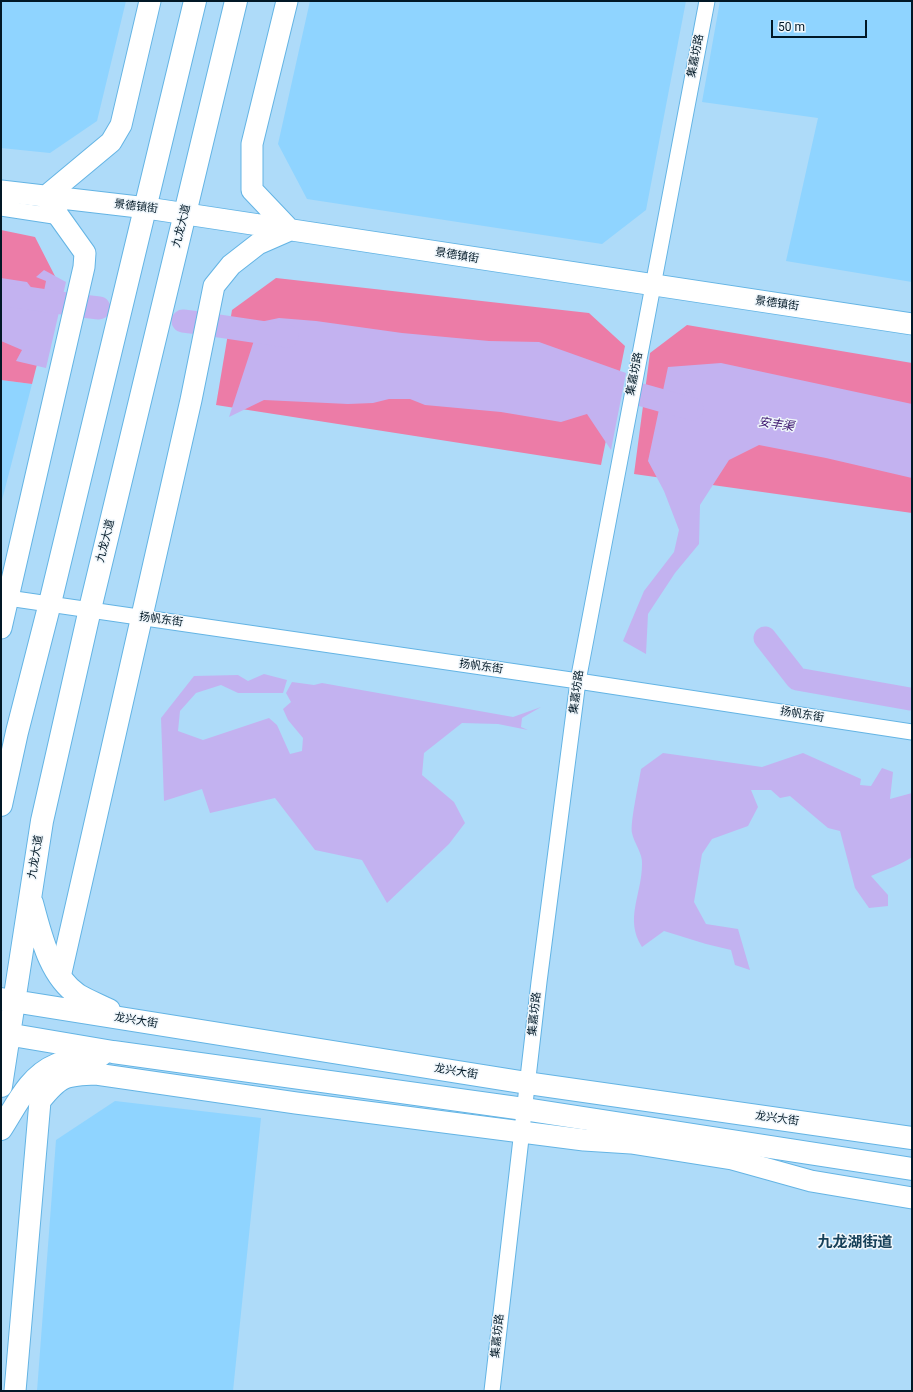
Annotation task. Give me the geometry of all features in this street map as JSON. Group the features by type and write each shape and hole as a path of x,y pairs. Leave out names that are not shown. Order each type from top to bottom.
{"main road":[{"path":"1,628 4,597 84,267 85,253 45,196 111,142 121,125 150,1"},
{"path":"1,805 17,732 147,208 196,1"},
{"name":"九龙大道","path":"1,1086 7,1000 30,895 42,821 90,610 236,1"},
{"path":"60,977 191,400 214,286 231,265 258,244 290,230 252,190 252,144 287,1"},
{"name":"景德镇街","path":"1,191 147,208 652,286 912,324"},
{"path":"30,895 43,942 60,977 78,995 132,1021"},
{"name":"龙兴大街","path":"7,1000 527,1083 912,1138"},
{"path":"5,1033 113,1052 524,1110 902,1168 912,1178"},
{"path":"15,1391 40,1101 48,1079 56,1064 113,1052"},
{"path":"1,1129 28,1085 48,1079 71,1075 96,1074 281,1101 521,1132 584,1140 631,1143 732,1159 811,1181 912,1198"}],"street":[{"name":"集嘉坊路","path":"492,1391 521,1132 578,681 707,1"},
{"path":"1,208 60,217"},
{"name":"扬帆东街","path":"4,597 578,681 912,732"}],"shaded area":[{"path":"1,1 126,1 97,121 50,153 1,148"},
{"path":"310,1 686,1 646,210 602,244 307,199 278,144"},
{"path":"720,1 912,1 912,282 786,261 818,118 702,102"},
{"path":"1,230 35,237 58,282 32,384 1,380"},
{"path":"276,278 589,313 625,346 601,465 216,405 232,310"},
{"path":"687,325 912,363 912,513 634,474 650,353"},
{"path":"1,380 32,384 1,504"},
{"path":"115,1101 261,1118 233,1391 37,1391 56,1140"}],"water":[{"path":"44,270 66,282 46,368 16,361 22,350 1,341 1,278 27,282 33,290 44,291 46,281 36,277"},
{"path":"279,318 316,321 402,333 489,341 539,342 626,373 611,450 587,414 561,422 501,412 425,405 410,399 389,399 373,403 348,404 264,400 229,417 260,322"},
{"path":"721,363 912,404 912,478 826,458 759,445 729,460 700,505 699,544 675,573 648,614 646,654 623,641 644,591 674,552 679,530 664,491 648,461 668,367"},
{"path":"264,674 287,680 283,693 238,693 221,685 196,693 180,711 178,731 203,740 269,718 277,725 290,754 302,751 303,738 288,720 283,709 291,702 286,693 292,682 314,685 322,683 513,717 541,707 522,718 521,727 528,730 498,724 462,723 424,753 422,775 454,802 465,823 449,844 387,903 362,860 315,850 275,798 210,813 202,789 164,801 161,718 194,676 238,675 248,681"},
{"path":"663,753 762,767 803,753 861,779 860,785 871,786 882,768 893,772 890,799 912,793 912,857 898,865 871,876 888,895 888,906 869,908 855,888 840,831 828,828 790,796 780,798 771,790 751,790 758,807 748,826 712,839 702,854 694,902 706,924 738,929 750,970 735,965 731,950 664,931 642,947 634,927 634,917 642,860 632,833 632,821 641,769"}],"waterway":[{"path":"1,294 68,304"},
{"path":"82,306 99,308"},
{"path":"183,321 199,323"},
{"path":"213,325 287,336"},
{"name":"安丰渠","path":"642,395 692,409"},
{"path":"765,638 797,679 910,699"}],"district":[{"name":"九龙湖街道","path":"855,1243"}]}
